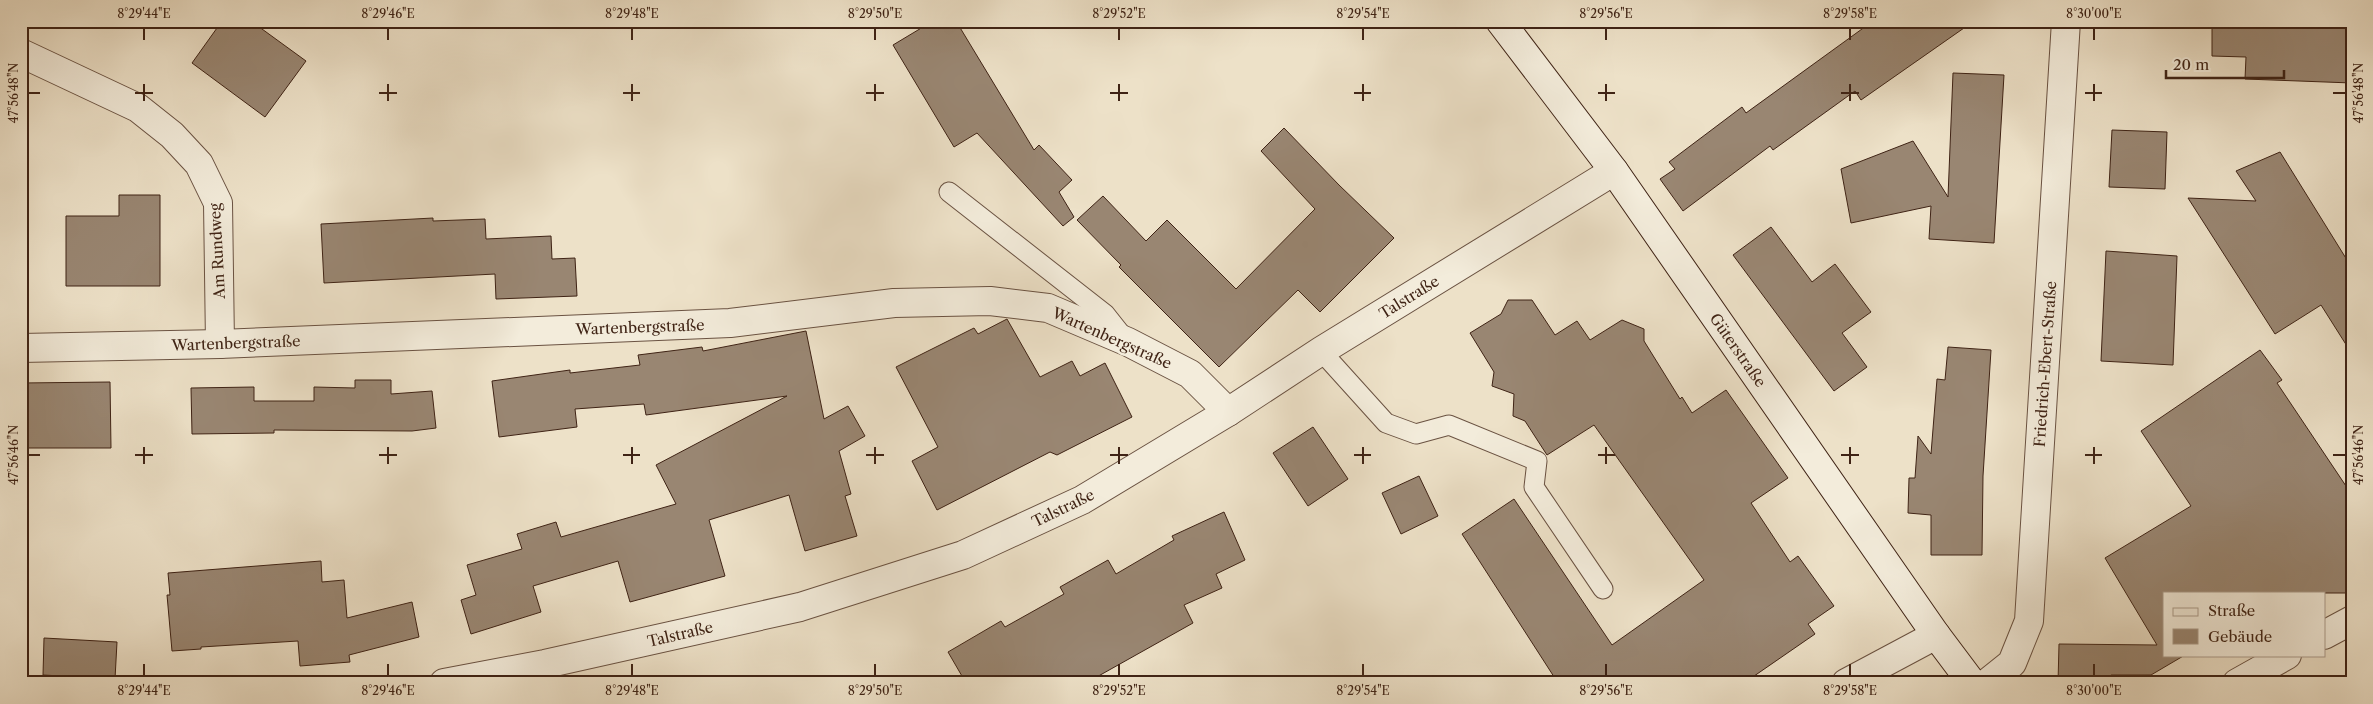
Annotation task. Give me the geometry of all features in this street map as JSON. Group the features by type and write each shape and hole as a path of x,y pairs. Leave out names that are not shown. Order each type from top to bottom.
{"street":[{"name":"Güterstraße","path":"1500,21 1614,171 1936,635 1972,683"},
{"name":"Friedrich-Ebert-Straße","path":"1987,683 2012,663 2029,621 2063,24"},
{"name":"Am Rundweg","path":"21,53 138,108 172,136 199,164 218,203 220,344"},
{"name":"Talstraße","path":"444,683 545,664 800,607 963,555 1082,500 1228,412 1321,351 1614,171"},
{"name":"Wartenbergstraße","path":"21,348 220,344 730,323 894,303 990,301 1048,308 1128,342 1190,374 1228,412"},
{"path":"2326,634 2352,620"},
{"path":"1846,683 1936,635"},
{"path":"2237,683 2285,656"}],"lane":[{"path":"949,192 1104,314 1128,342"},
{"path":"1321,351 1386,423 1416,434 1449,425 1538,461 1534,487 1603,589"}],"building":[{"path":"222,21 251,21 306,61 265,117 192,63"},
{"path":"933,21 956,21 1034,150 1039,145 1072,180 1059,192 1074,217 1063,226 977,133 954,147 893,45"},
{"path":"1873,21 1974,21 1861,100 1855,91 1773,150 1770,146 1683,211 1660,179 1675,169 1669,162 1742,107 1746,113"},
{"path":"2212,21 2352,21 2352,83 2245,79 2246,57 2212,56"},
{"path":"1953,73 2004,75 1994,243 1929,239 1931,206 1851,223 1841,169 1913,141 1948,197"},
{"path":"1284,128 1394,238 1320,312 1298,290 1219,367 1119,267 1121,265 1077,220 1103,196 1146,241 1167,220 1236,289 1315,209 1261,151"},
{"path":"2112,130 2167,132 2165,189 2109,187"},
{"path":"2280,152 2352,268 2352,354 2321,305 2275,334 2188,198 2256,201 2236,171"},
{"path":"119,195 160,195 160,286 66,286 66,216 119,216"},
{"path":"433,218 433,221 485,219 486,239 551,236 552,259 575,258 577,296 496,299 495,274 324,283 321,224"},
{"path":"1771,227 1812,282 1835,264 1871,312 1842,333 1867,367 1834,391 1733,255"},
{"path":"2106,251 2177,256 2173,365 2101,361"},
{"path":"1508,300 1532,300 1555,335 1577,321 1590,340 1622,320 1644,329 1644,341 1680,399 1682,397 1692,413 1726,390 1788,478 1751,503 1790,562 1798,556 1834,606 1808,624 1815,634 1744,683 1558,683 1462,534 1514,499 1612,645 1704,580 1594,425 1547,455 1525,421 1513,416 1514,394 1492,386 1494,372 1470,333 1501,314"},
{"path":"1007,319 1040,377 1072,361 1080,376 1105,363 1132,417 1057,455 1050,452 937,510 912,461 938,447 896,367 974,328 978,334"},
{"path":"806,331 824,419 848,406 865,436 839,451 851,494 845,496 857,536 805,551 789,495 709,520 725,576 630,602 618,561 533,586 541,612 471,634 461,600 476,595 467,565 522,549 517,534 556,522 561,537 676,504 656,465 787,396 646,415 644,404 575,409 577,427 499,437 492,381 570,370 570,373 640,365 638,355 702,347 703,351"},
{"path":"1948,347 1991,350 1983,476 1982,555 1931,555 1931,515 1908,513 1909,478 1915,478 1918,436 1931,454 1937,379 1945,380"},
{"path":"2260,350 2282,380 2277,383 2352,495 2352,593 2163,592 2163,656 2183,656 2151,675 2111,675 2111,683 2058,683 2059,644 2157,645 2105,558 2191,506 2141,431"},
{"path":"355,380 391,380 391,394 432,391 436,428 412,431 274,430 274,433 192,434 191,388 254,387 254,401 314,401 314,387 355,388"},
{"path":"110,382 111,448 22,448 21,383"},
{"path":"1313,427 1348,479 1308,506 1273,453"},
{"path":"1419,476 1438,516 1401,534 1382,493"},
{"path":"1224,512 1245,560 1216,574 1222,588 1184,605 1193,623 1086,683 966,683 948,652 1001,621 1005,627 1064,594 1060,587 1108,560 1116,574 1174,540 1172,536"},
{"path":"321,561 322,582 344,580 347,618 412,602 419,637 349,655 350,662 300,666 298,641 201,647 201,649 172,651 167,595 170,595 168,573"},
{"path":"44,638 117,642 115,679 43,675"}]}
